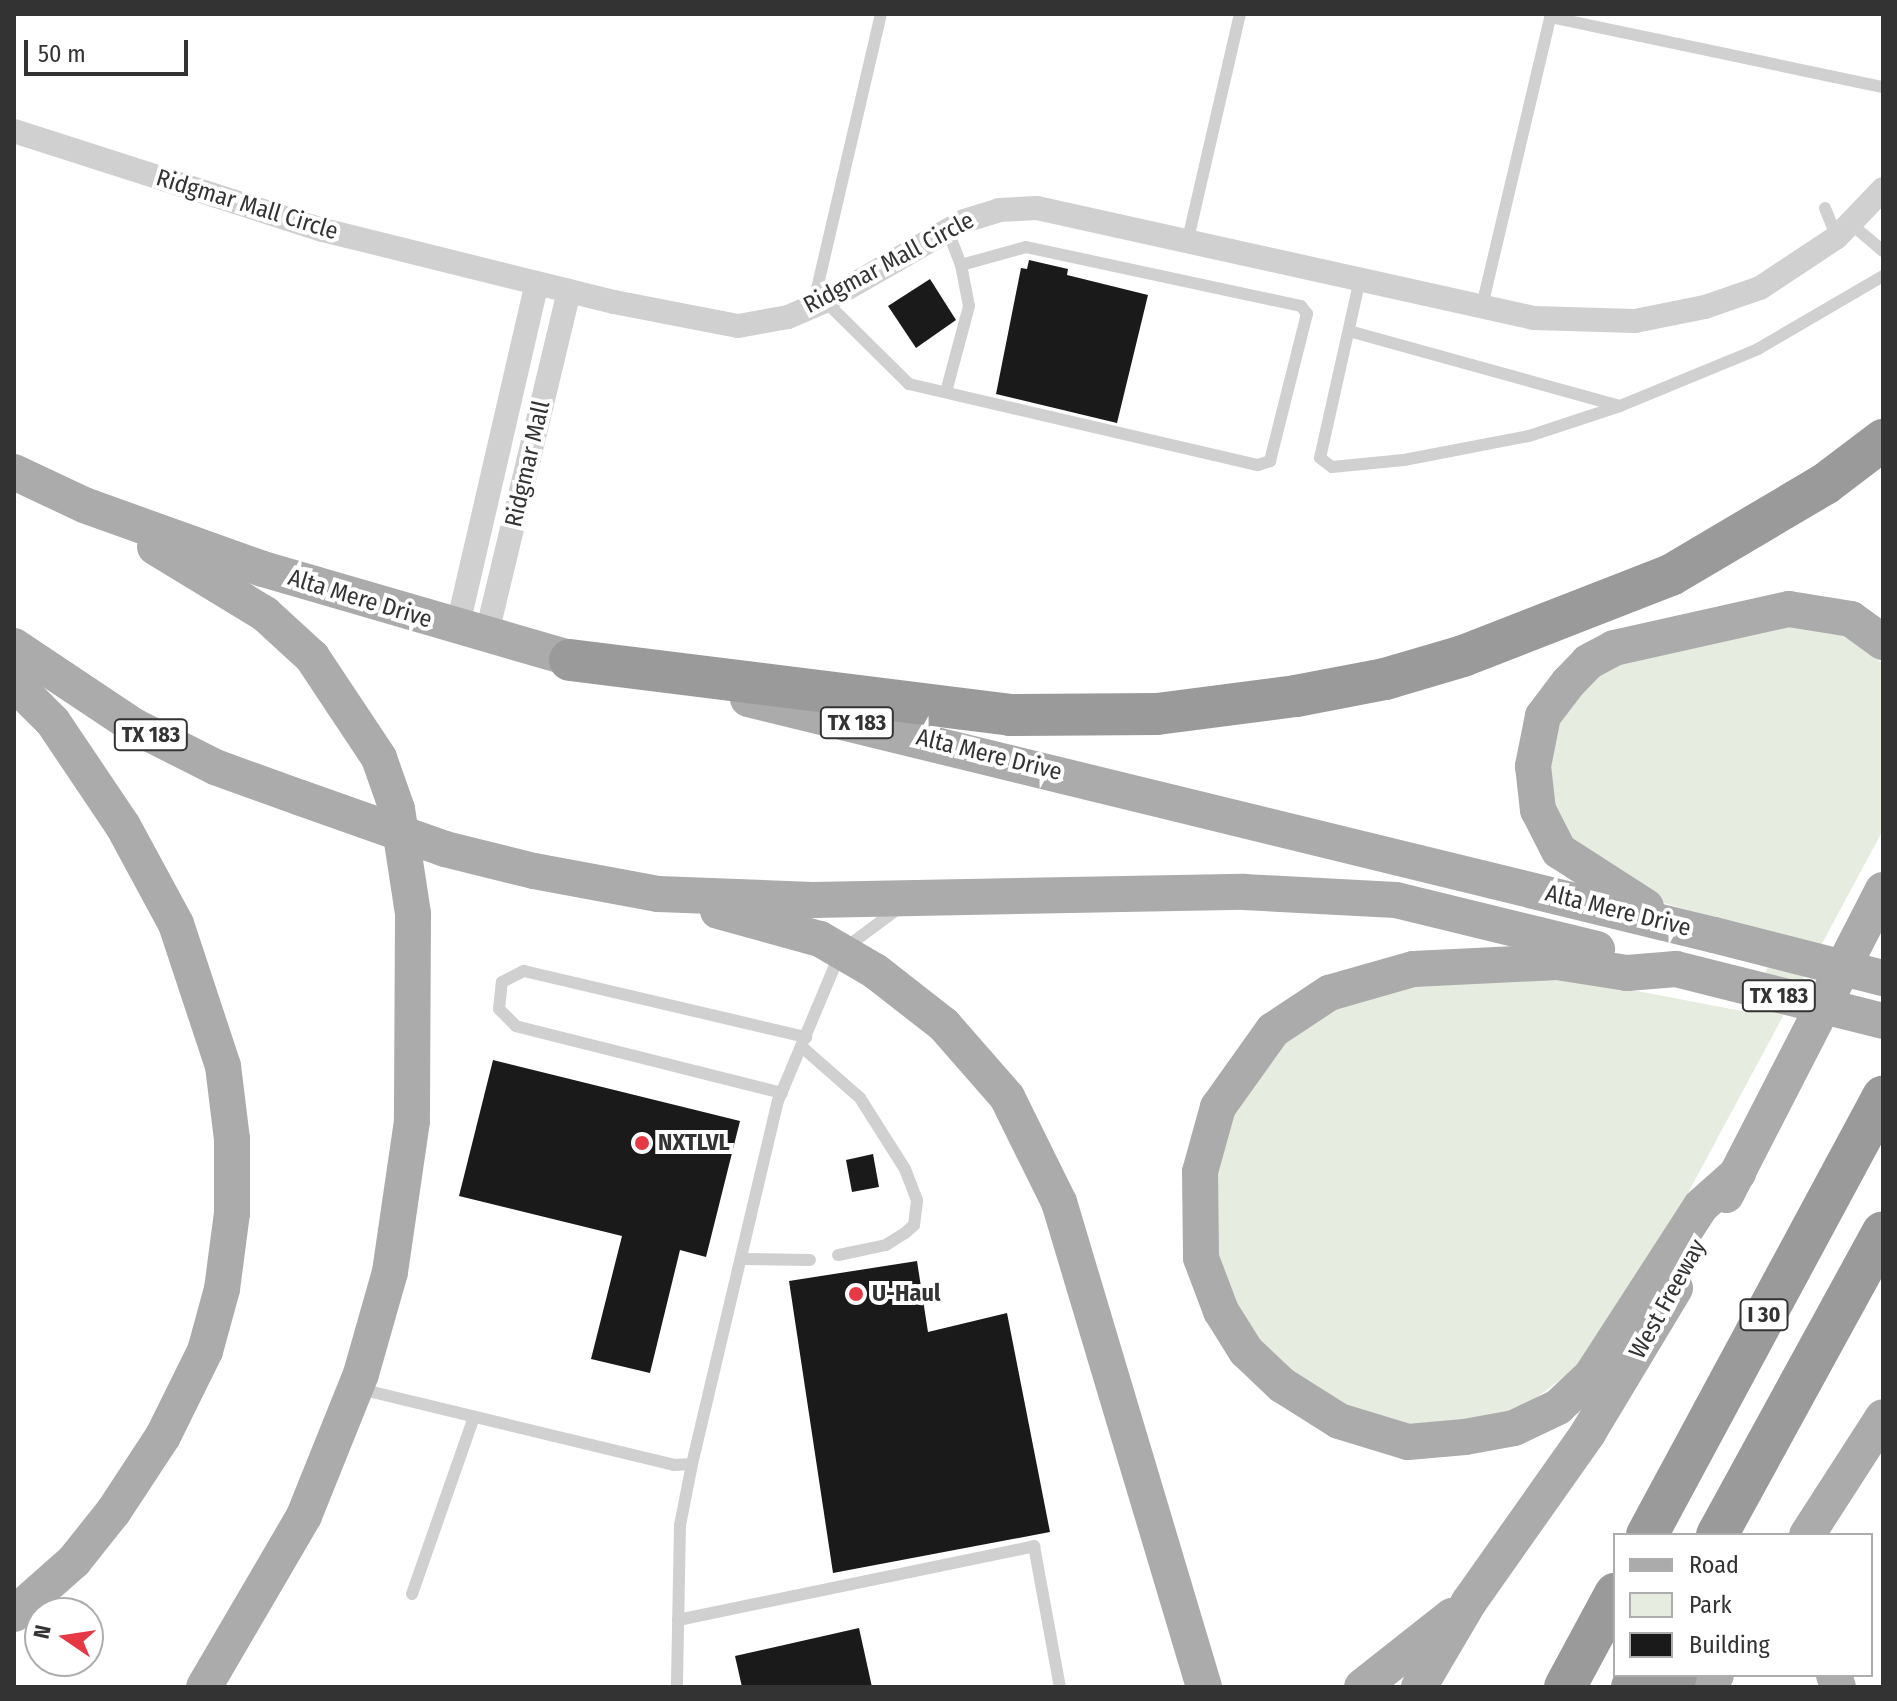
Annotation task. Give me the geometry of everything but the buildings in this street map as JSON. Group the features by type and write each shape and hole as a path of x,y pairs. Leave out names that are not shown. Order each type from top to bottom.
{"highway":[{"path":"570,660 1010,715 1157,714 1296,696 1385,679 1463,656 1671,575 1825,484 1883,440"},
{"name":"I 30","path":"1648,1533 1883,1096"},
{"name":"I 30","path":"1718,1533 1883,1232"},
{"path":"1744,1533 1797,1433 1819,1350"},
{"path":"1565,1687 1613,1598"}],"main road":[{"name":"Alta Mere Drive","path":"14,472 84,505 263,569 570,660 906,734 1883,978"},
{"path":"84,505 265,614 312,657 379,758 397,809 413,914 412,1121 390,1272 355,1388 304,1516 204,1687"},
{"path":"1714,935 1628,899 1559,851 1538,810 1533,766 1543,716 1588,662 1614,648 1679,631 1803,610 1851,619 1883,642"},
{"name":"Alta Mere Drive","path":"14,646 134,726 215,767 445,849 534,871 658,894 913,897 1244,892 1396,900 1883,1021"},
{"path":"14,683 53,722 123,826 176,924 223,1066 232,1139 226,1259 205,1351 163,1436 113,1512 74,1561 14,1614"},
{"name":"West Freeway","path":"1419,1687 1469,1602 1635,1359 1738,1173 1883,890"},
{"path":"658,894 820,939 841,951 944,1025 977,1059 1007,1097 1044,1167 1111,1364 1204,1687"},
{"path":"1676,969 1627,973 1557,962 1413,969 1329,993 1273,1030 1218,1107 1198,1194 1201,1258 1221,1311 1246,1351 1282,1385 1339,1421 1408,1442 1465,1437 1514,1428 1547,1413 1591,1376 1701,1206 1738,1173"},
{"path":"1808,1533 1883,1417"},
{"path":"1837,1533 1883,1427"},
{"path":"1362,1687 1469,1602"}],"street":[{"name":"Ridgmar Mall Circle","path":"14,131 257,212 569,291 738,326 819,304 947,229 982,214 1037,208 1482,306 1576,323 1659,317 1760,288 1844,230 1882,191"},
{"name":"Ridgmar Mall","path":"472,633 537,283"},
{"name":"Ridgmar Mall","path":"472,633 569,291"}],"lane":[{"path":"880,14 819,304 892,373 909,384 1258,465 1270,461 1307,314 1301,306 1026,247 961,265"},
{"path":"1188,239 1240,14"},
{"path":"1482,306 1550,16 1883,87"},
{"path":"1825,208 1844,230 1883,251"},
{"path":"946,392 969,306 961,265 947,229"},
{"path":"1360,279 1320,458 1332,467 1404,460 1529,436 1620,406 1758,349 1883,276"},
{"path":"1349,331 1620,406"},
{"path":"677,1687 680,1525 782,1093 841,951 913,897"},
{"path":"782,1093 516,1026 499,1009 502,982 524,971 804,1042 825,1067 860,1098 890,1142 917,1201 914,1225 886,1245 838,1255"},
{"path":"787,1080 813,1065 825,1067"},
{"path":"741,1259 810,1260"},
{"path":"355,1388 674,1465 692,1464"},
{"path":"412,1594 474,1417"},
{"path":"678,1620 1034,1546 1060,1687"}],"green space":[{"path":"1809,623 1861,642 1883,665 1883,830 1624,1312 1588,1359 1524,1407 1442,1426 1392,1422 1329,1404 1252,1341 1212,1256 1210,1206 1232,1106 1276,1043 1343,1000 1433,983 1574,979 1747,1012 1782,937 1643,897 1562,832 1545,796 1552,724 1575,693 1624,656"}],"place":[{"name":"NXTLVL","path":"642,1143"},
{"name":"U-Haul","path":"856,1294"}]}
